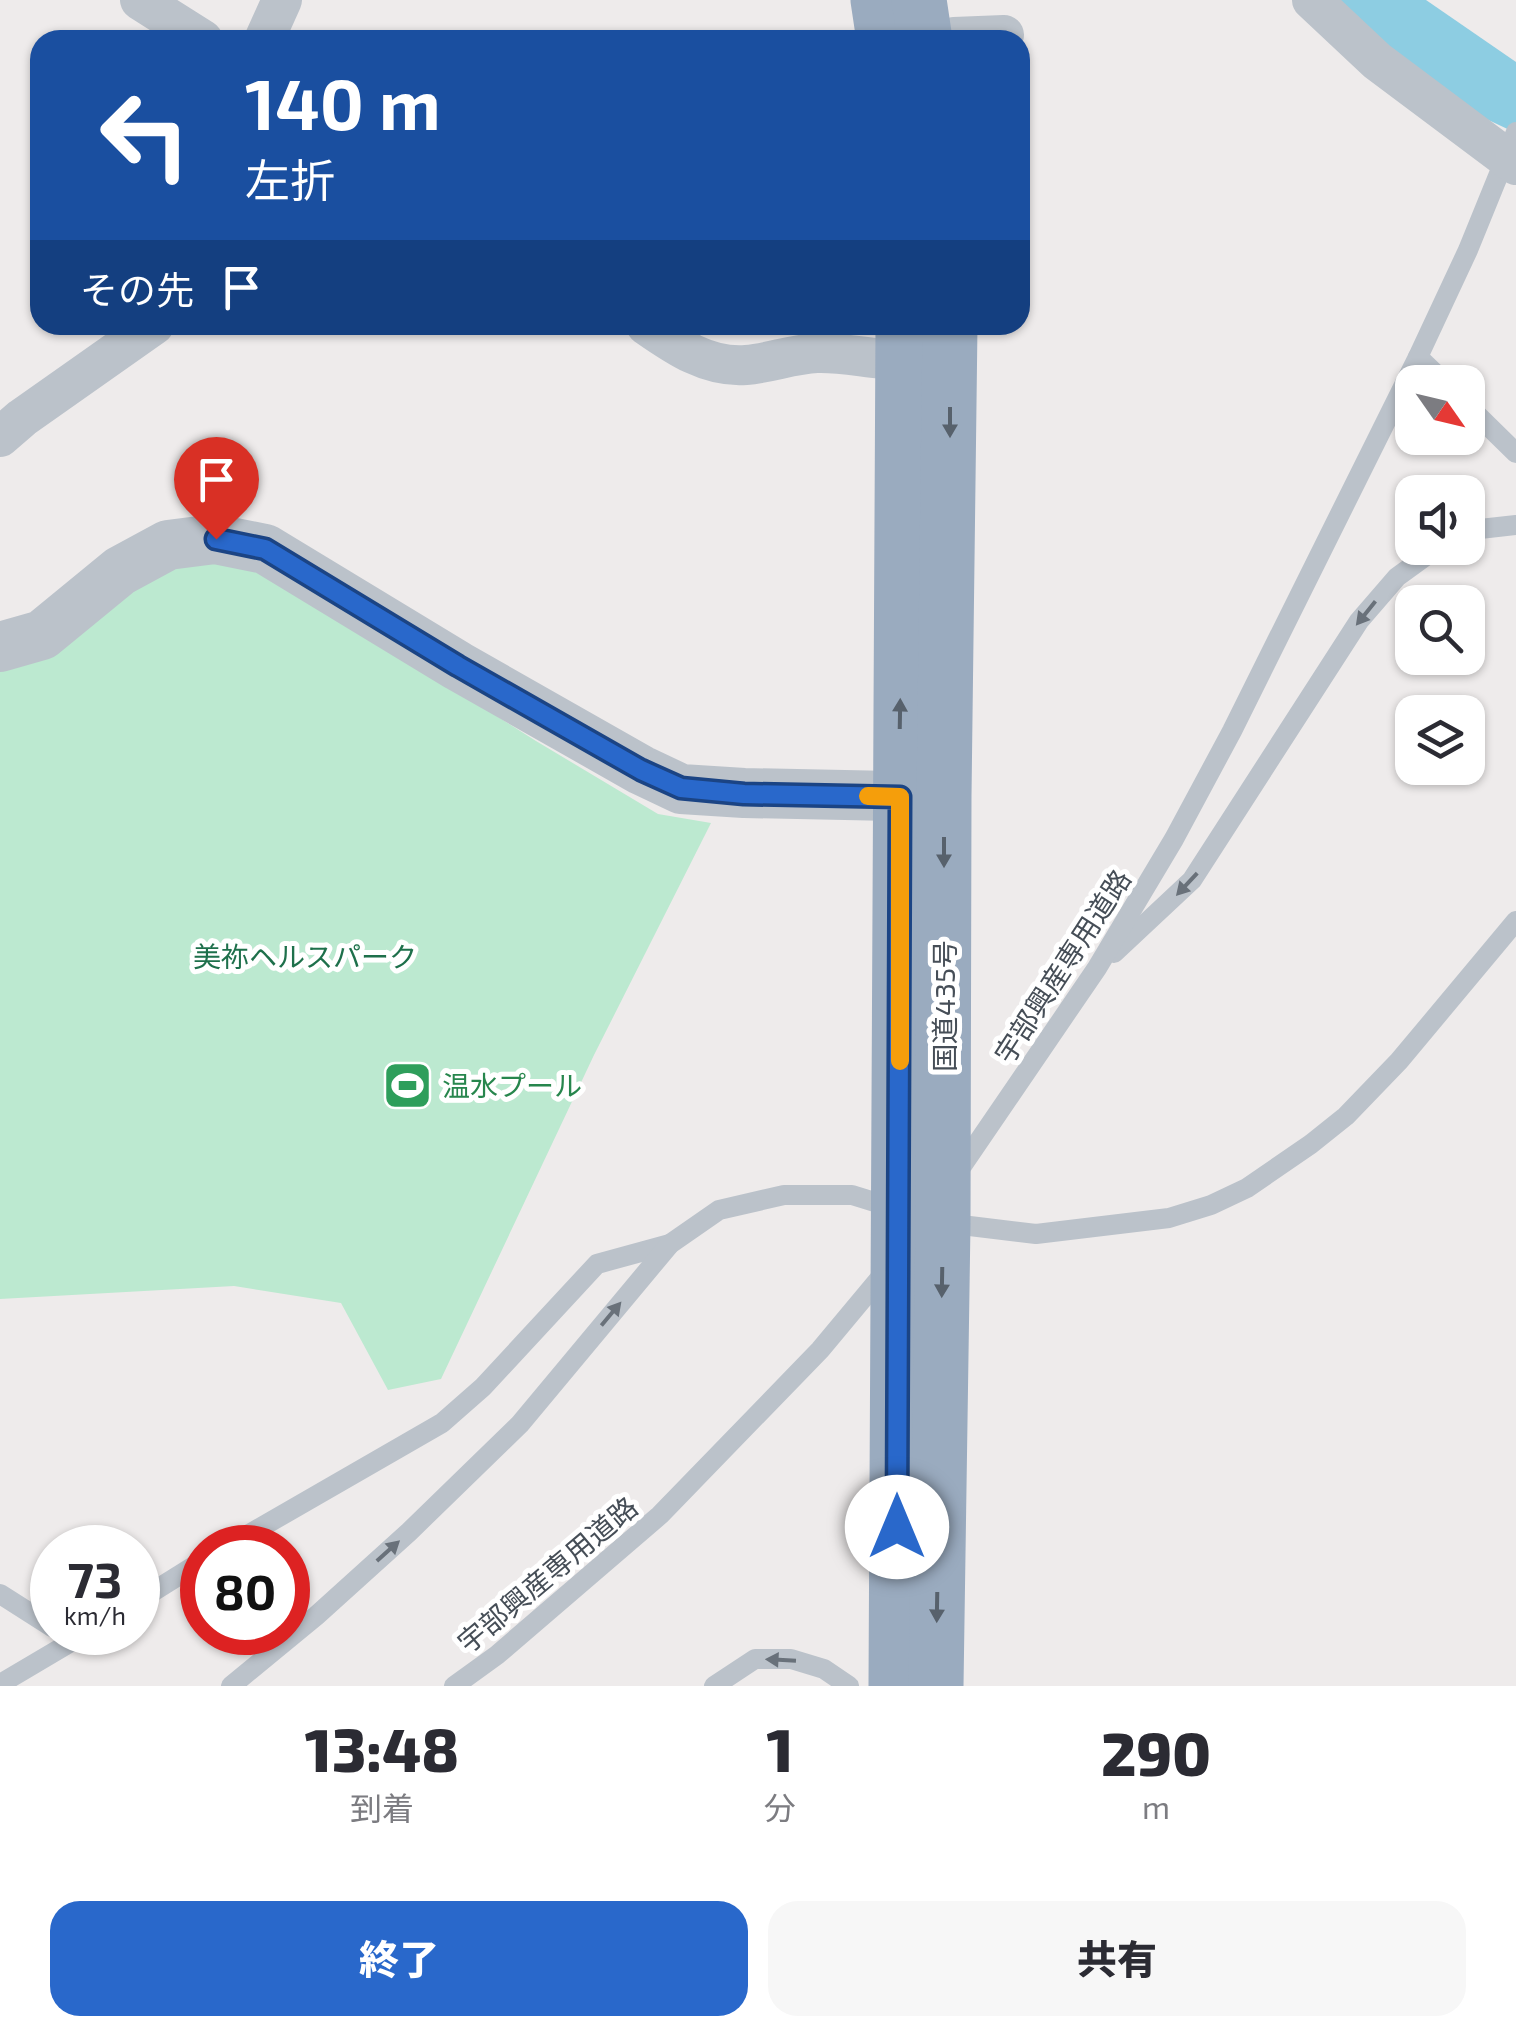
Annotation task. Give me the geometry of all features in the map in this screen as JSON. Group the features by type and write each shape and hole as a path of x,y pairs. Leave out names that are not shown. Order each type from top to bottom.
{"highway":[{"path":"878,0 882,30"},
{"path":"919,0 924,30"},
{"name":"国道435号","path":"922,797 949,335"},
{"name":"国道435号","path":"903,342 922,797 922,1216 936,1686"},
{"name":"国道435号","path":"896,1686 922,1216"}],"street":[{"path":"140,0 186,30"},
{"path":"268,30 282,0"},
{"path":"1312,0 1377,61 1516,165"},
{"path":"0,437 140,335"},
{"path":"659,335 710,362 744,365 818,353 878,360 903,342"},
{"path":"0,648 42,634 120,571 168,546 216,539 265,549 474,675 641,770 681,788 744,794 922,797"}],"lane":[{"name":"宇部興産専用道路","path":"454,1686 497,1655 660,1514 820,1350 872,1288 986,1134 1097,968 1174,840 1232,732 1418,357 1468,250 1516,132"},
{"path":"1418,357 1426,365"},
{"path":"1485,423 1516,453"},
{"path":"1485,528 1516,525"},
{"path":"1097,968 1192,880 1359,621 1397,577 1414,565"},
{"path":"231,1686 396,1544 520,1424 670,1244 718,1210 784,1195 852,1195 922,1216 1036,1234 1169,1218 1212,1205 1247,1188 1346,1116 1399,1061 1516,921"},
{"path":"266,1525 442,1424 483,1387 597,1264 670,1244"},
{"path":"0,1594 30,1613"},
{"path":"0,1684 41,1655"},
{"path":"714,1686 755,1659 792,1658 824,1669 850,1686"}],"green space":[{"name":"美祢ヘルスパーク","path":"180,559 226,561 279,578 658,814 711,823 594,1055 441,1379 388,1390 341,1303 234,1286 0,1299 0,668"}],"water":[{"path":"1337,0 1426,0 1516,62 1516,133 1482,117 1361,26"}],"slow traffic":[{"path":"868,796 900,797 900,1061"}],"place":[{"name":"温水プール","path":"407,1085"}],"route":[{"path":"216,539 265,549 458,666 641,770 681,788 744,794 900,797 897,1527"}]}
